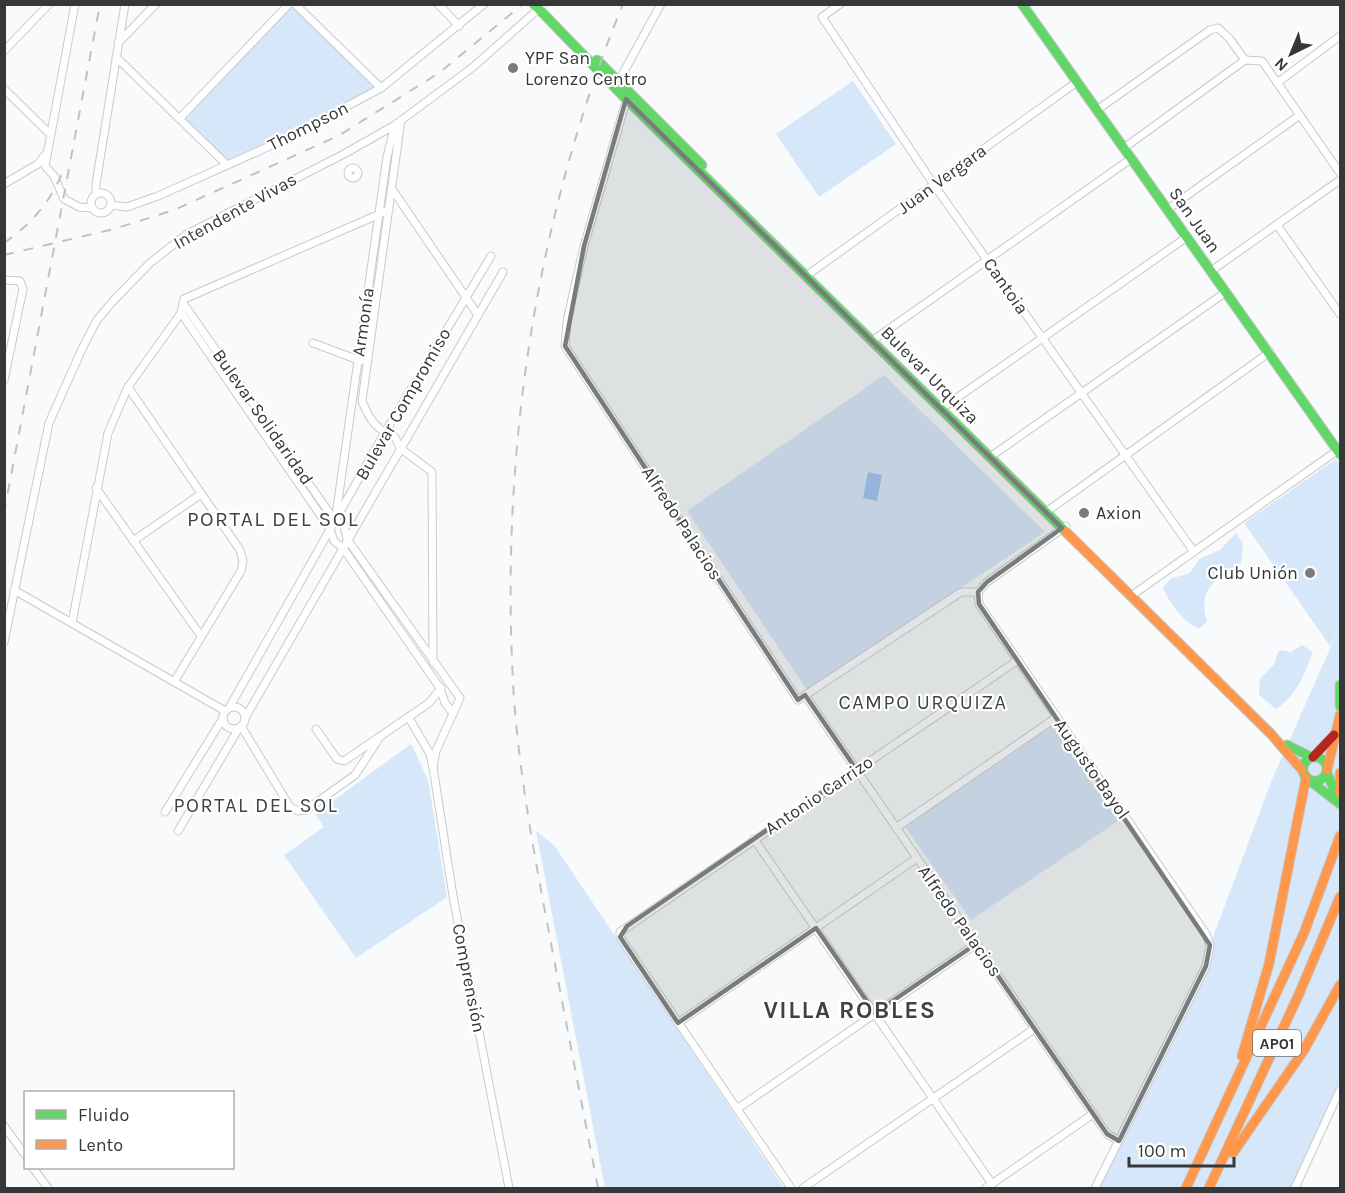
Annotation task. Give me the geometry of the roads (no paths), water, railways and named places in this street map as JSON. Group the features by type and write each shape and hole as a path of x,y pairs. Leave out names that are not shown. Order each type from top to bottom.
{"main road":[{"name":"San Juan","path":"1022,4 1339,452"},
{"name":"Bulevar Urquiza","path":"539,6 1290,748 1312,757"},
{"name":"Bulevar Urquiza","path":"1133,595 1271,734 1306,776 1341,804"},
{"path":"1341,685 1338,691 1341,706"},
{"path":"1306,776 1318,781 1327,772 1341,716"},
{"path":"1226,1106 1269,964 1306,776 1304,762 1312,757 1336,732"},
{"path":"1312,757 1323,760 1327,772"},
{"name":"Bulevar Urquiza","path":"1327,772 1341,804"},
{"path":"1341,772 1338,787 1341,793"},
{"name":"AP01","path":"1186,1188 1226,1106 1304,933 1341,836"},
{"name":"AP01","path":"1210,1188 1341,897"},
{"path":"1210,1188 1265,1103 1320,1027 1341,985"}],"street":[{"path":"4,51 49,4"},
{"path":"92,208 91,202 96,194 125,4"},
{"path":"118,43 156,4"},
{"path":"181,117 289,4"},
{"path":"294,4 381,88"},
{"path":"438,4 459,26"},
{"name":"Thompson","path":"111,205 127,207 291,137 381,88 484,4"},
{"path":"617,85 661,4"},
{"name":"Cantoia","path":"840,4 822,17 934,184 1194,552"},
{"path":"73,6 45,155 45,166 54,176 64,199 79,207 92,208 103,213 111,205 106,194 96,194"},
{"name":"Intendente Vivas","path":"4,642 49,423 64,385 97,320 150,263 187,234 344,154 398,122 466,72 539,6"},
{"path":"1098,110 1210,30 1218,28 1229,38 1245,60"},
{"path":"1277,82 1341,36"},
{"path":"116,57 181,117 227,165"},
{"path":"1124,148 1245,60 1262,61 1341,173"},
{"name":"Juan Vergara","path":"808,274 1077,81"},
{"path":"4,89 49,133"},
{"name":"Alfredo Palacios","path":"628,96 584,246 567,321 565,346 801,697 856,769 1107,1134 1119,1142"},
{"path":"1168,209 1300,115"},
{"name":"Armonía","path":"384,434 367,414 362,401 393,189 398,122"},
{"name":"Armonía","path":"335,521 379,213 398,122"},
{"path":"344,154 352,168"},
{"path":"4,183 38,165 45,155"},
{"path":"874,339 1132,159"},
{"path":"1211,271 1341,180"},
{"path":"393,189 478,315"},
{"path":"72,623 108,433 128,387 181,313 188,295 270,263 389,210"},
{"path":"1277,225 1341,314"},
{"path":"943,407 1187,237"},
{"name":"Bulevar Compromiso","path":"165,812 226,713 384,434 490,256"},
{"name":"Bulevar Compromiso","path":"240,727 503,272"},
{"path":"4,280 20,281 23,289 4,380"},
{"path":"992,456 1226,292"},
{"name":"Bulevar Solidaridad","path":"181,313 330,529 334,541 343,548 440,688 445,703 453,713 460,698 347,539 344,525 335,521 183,303"},
{"path":"313,343 368,364"},
{"path":"1048,511 1270,352"},
{"path":"128,387 240,550 243,561 241,571 174,682"},
{"path":"384,434 395,436 400,448 432,472 433,662"},
{"path":"1133,595 1339,452"},
{"path":"96,488 201,636"},
{"path":"133,541 201,494"},
{"path":"801,697 961,592 978,592 987,582 1064,527"},
{"path":"14,590 226,713"},
{"name":"Augusto Bayol","path":"978,592 979,604 1206,934 1210,945 1206,966 1119,1142"},
{"name":"Antonio Carrizo","path":"678,1023 620,937 620,932 1018,660"},
{"path":"316,729 337,759 344,761 378,740 429,703 440,688 443,676"},
{"path":"226,713 239,708 245,718"},
{"path":"226,713 228,727 240,727"},
{"name":"Comprensión","path":"433,767 436,751 453,713"},
{"path":"896,828 1057,717"},
{"name":"Comprensión","path":"409,718 430,754 433,767 453,896 509,1188"},
{"path":"240,727 290,807 298,811 306,810 355,775 378,740"},
{"path":"178,831 240,727"},
{"path":"754,839 933,1099 989,1186 1093,1114"},
{"path":"791,1188 678,1023 917,858"},
{"path":"737,1109 976,944"},
{"path":"803,1188 1034,1029"},
{"path":"1295,1188 1340,1093"},
{"path":"4,1126 24,1153"},
{"path":"1095,1188 1119,1142"},
{"path":"34,1169 48,1188"}],"water":[{"path":"868,472 882,475 877,501 863,498"}],"railway":[{"path":"4,513 100,4"},
{"path":"4,255 114,229 174,210 338,136 439,73 523,4"},
{"path":"598,1188 539,879 520,759 514,699 511,611 512,522 518,434 529,346 545,258 566,172 592,87 623,4"},
{"path":"4,243 24,228 40,210 64,169"}],"place":[{"name":"YPF San Lorenzo Centro","path":"513,68"},
{"name":"Axion","path":"1084,513"},
{"name":"Club Unión","path":"1310,573"}],"district":[{"name":"PORTAL DEL SOL","path":"273,519"},
{"name":"CAMPO URQUIZA","path":"923,702"},
{"name":"PORTAL DEL SOL","path":"256,805"},
{"name":"VILLA ROBLES","path":"850,1010"}]}
